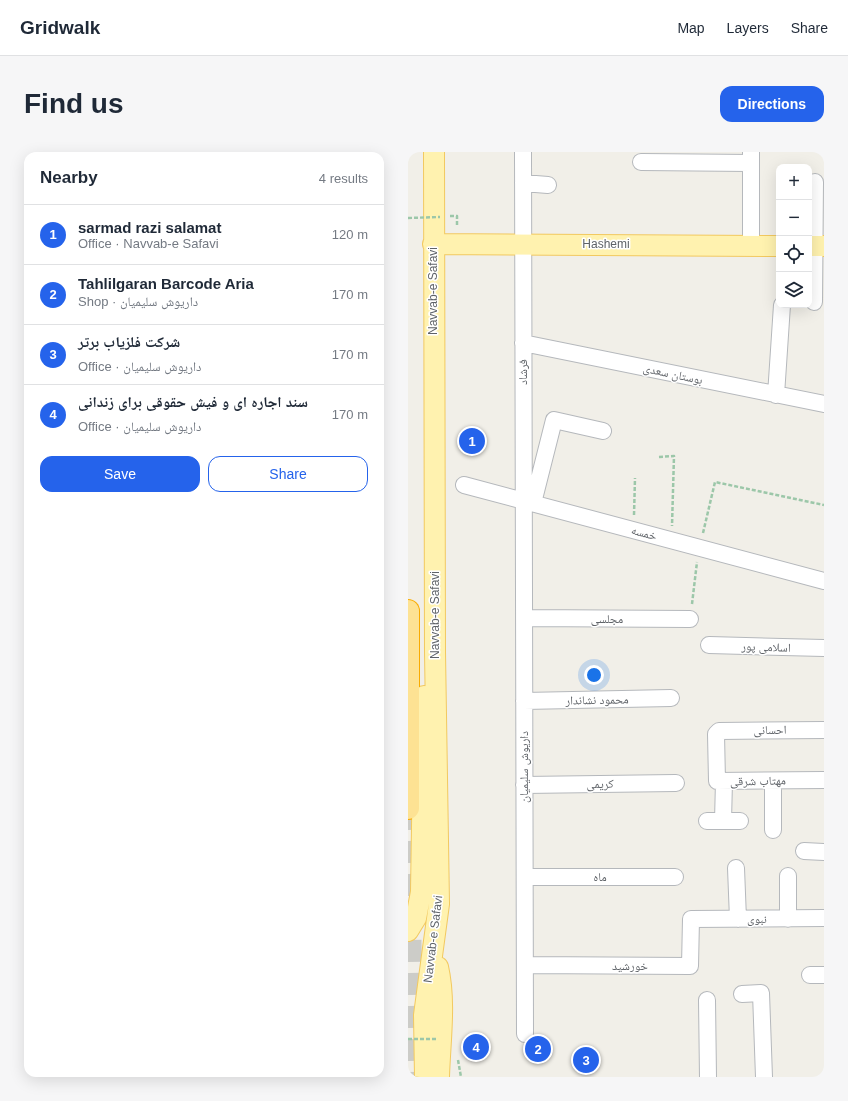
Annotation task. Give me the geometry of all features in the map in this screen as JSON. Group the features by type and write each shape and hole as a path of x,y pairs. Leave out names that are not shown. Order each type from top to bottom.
{"highway":[{"path":"408,611 408,808"}],"main road":[{"name":"Navvab-e Safavi","path":"425,1077 424,1015 439,904 435,652 433,336 434,152"},
{"name":"Hashemi","path":"433,244 776,246"},
{"path":"408,931 416,918 421,892 423,703 435,652"},
{"path":"433,943 440,977 439,1077"}],"street":[{"name":"فرشاد","path":"523,152 523,343 528,502"},
{"path":"641,162 752,158 751,246"},
{"path":"814,302 816,246 815,182"},
{"path":"523,183 548,185"},
{"path":"776,395 782,308"},
{"name":"بوستان سعدی","path":"523,343 824,404"},
{"path":"528,502 554,420 603,432"},
{"name":"خمسه","path":"464,484 824,581"},
{"name":"داریوش سلیمیان","path":"525,1034 524,618 528,502"},
{"name":"مجلسی","path":"524,618 690,619"},
{"name":"اسلامی پور","path":"709,645 824,648"},
{"name":"محمود نشاندار","path":"524,701 671,698"},
{"name":"احسانی","path":"717,732 824,730"},
{"name":"مهتاب شرقی","path":"717,732 716,780 824,780"},
{"path":"723,821 724,781"},
{"path":"773,781 773,830"},
{"name":"کریمی","path":"524,785 676,783"},
{"path":"707,821 740,821"},
{"path":"804,851 824,852"},
{"path":"736,868 738,919"},
{"path":"788,876 788,918"},
{"name":"ماه","path":"525,877 675,877"},
{"name":"نبوی","path":"691,919 824,918"},
{"name":"خورشید","path":"525,965 690,966 691,919"},
{"path":"742,994 761,993 764,1077"},
{"path":"707,1000 708,1077"}],"path":[{"path":"408,218 440,217"},
{"path":"659,457 674,456 672,540"},
{"path":"633,530 635,478"},
{"path":"690,619 699,548 715,482 824,505"},
{"path":"408,1039 437,1039"}],"tunnel":[{"path":"408,808 413,1077"}],"place":[{"name":"sarmad razi salamat","path":"472,441"},
{"name":"سند اجاره ای و فیش حقوقی برای زندانی","path":"476,1047"},
{"name":"Tahlilgaran Barcode Aria","path":"538,1049"},
{"name":"شرکت فلزیاب برتر","path":"586,1060"}]}
